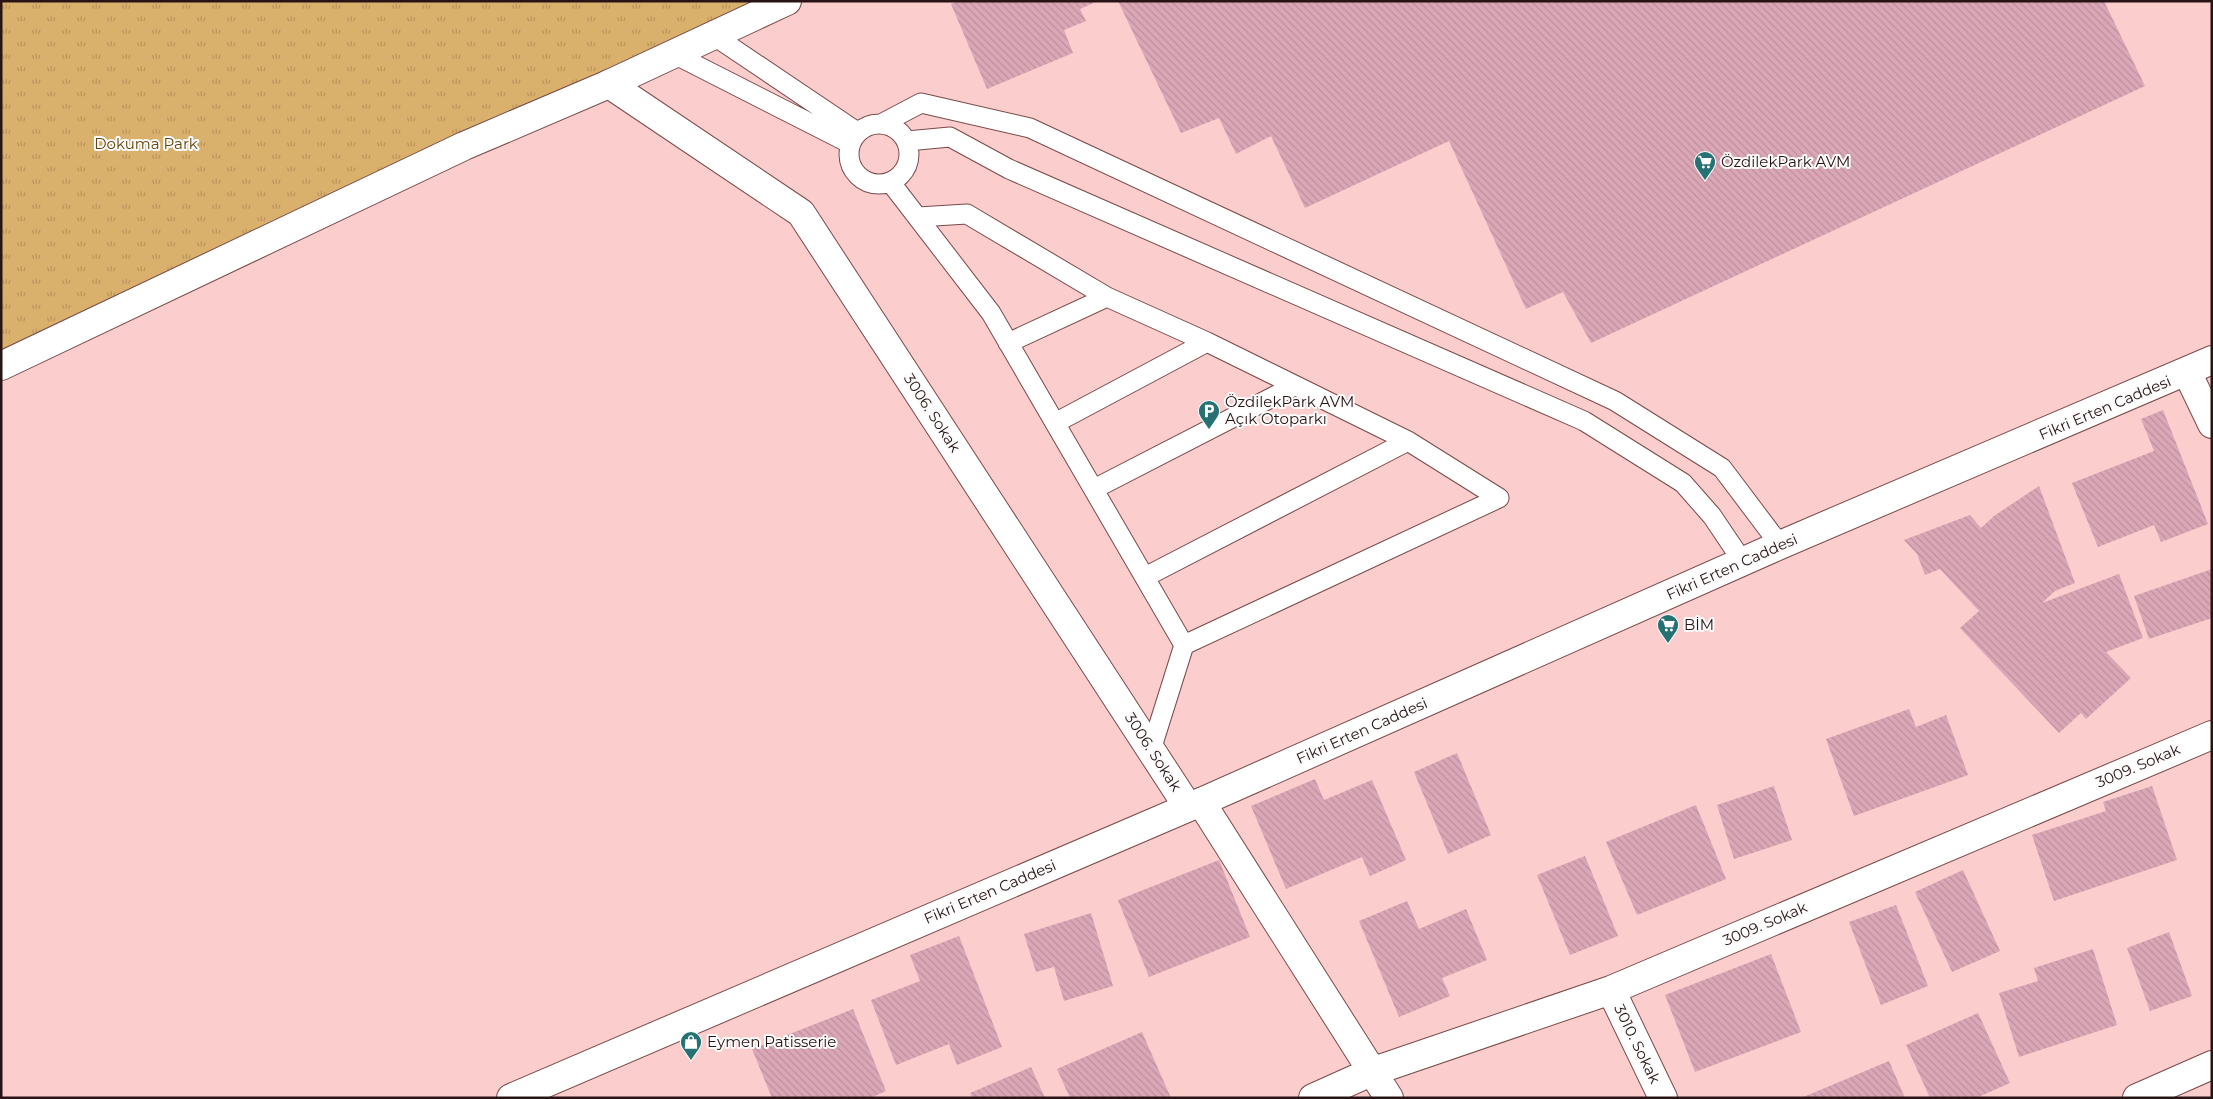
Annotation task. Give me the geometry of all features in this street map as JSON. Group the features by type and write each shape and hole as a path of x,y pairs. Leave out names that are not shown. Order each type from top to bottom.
{"street":[{"path":"1,366 464,146 609,84 787,1"},
{"name":"3006. Sokak","path":"609,84 801,213 1151,750 1195,804 1389,1098"},
{"name":"Fikri Erten Caddesi","path":"511,1098 1195,804 1780,545 2212,360"},
{"path":"2187,372 2212,424"},
{"name":"3009. Sokak","path":"1313,1098 1371,1072 1611,990 2212,735"},
{"name":"3010. Sokak","path":"1611,990 1663,1098"},
{"path":"2137,1098 2212,1065"}],"lane":[{"path":"713,36 853,138"},
{"path":"674,54 853,138"},
{"path":"883,123 897,129 907,141 908,163 901,175 890,183 877,185 863,180 853,171 847,158 853,138 869,124 883,123 921,103 1030,128 1615,401 1722,468 1780,545"},
{"path":"907,141 950,137 1009,169 1584,421 1683,483 1712,516 1743,562"},
{"path":"890,183 991,313 1184,645 1151,750"},
{"path":"918,217 967,214 1107,297 1207,342 1408,441 1500,498 1184,645"},
{"path":"1008,343 1107,297"},
{"path":"1055,423 1207,342"},
{"path":"1094,489 1294,386"},
{"path":"1584,421 1615,401"},
{"path":"1145,577 1408,441"}],"green space":[{"name":"Dokuma Park","path":"1,1 792,1 1,369"}],"building":[{"path":"958,1 1098,1 1080,9 1086,21 1064,30 1073,53 987,89 951,4"},
{"name":"ÖzdilekPark AVM","path":"1118,1 2104,1 2145,86 1591,343 1563,292 1526,309 1449,141 1305,208 1271,136 1236,154 1219,118 1181,133"},
{"path":"2163,410 2208,524 2161,542 2154,525 2098,547 2072,483 2154,451 2141,419"},
{"path":"2039,486 2075,583 2055,591 2042,603 2119,574 2143,638 2106,652 2131,678 2086,719 2081,713 2059,733 1960,628 1979,611 1940,569 1925,575 1917,554 1904,540 1970,515 1981,528 1994,516"},
{"path":"2212,569 2212,618 2149,639 2134,596"},
{"path":"1909,709 1916,727 1946,715 1968,775 1854,816 1826,739"},
{"path":"1457,753 1491,835 1448,854 1414,772"},
{"path":"1315,779 1324,800 1372,780 1406,860 1370,876 1362,857 1286,889 1251,806"},
{"path":"1774,786 1792,840 1734,859 1717,805"},
{"path":"2152,786 2177,860 2054,901 2032,835 2106,811 2103,802"},
{"path":"1696,805 1726,879 1637,915 1606,842"},
{"path":"1585,856 1618,936 1570,955 1537,875"},
{"path":"1219,860 1250,937 1149,977 1118,900"},
{"path":"1963,870 2000,951 1952,972 1915,892"},
{"path":"1407,901 1419,929 1466,909 1487,960 1442,978 1450,996 1399,1017 1359,921"},
{"path":"1896,905 1928,986 1881,1005 1849,922"},
{"path":"1091,913 1113,986 1064,1001 1054,967 1036,972 1024,934"},
{"path":"2169,932 2192,996 2150,1011 2127,948"},
{"path":"959,936 1002,1047 957,1065 949,1044 896,1065 871,1000 920,981 910,955"},
{"path":"2093,949 2117,1025 2019,1057 1999,993 2038,981 2034,968"},
{"path":"1771,954 1801,1032 1695,1072 1665,995"},
{"path":"853,1009 886,1091 870,1098 772,1098 752,1049"},
{"path":"1978,1013 2010,1083 1976,1098 1930,1098 1906,1045"},
{"path":"1142,1032 1171,1098 1070,1098 1057,1069"},
{"path":"1889,1061 1905,1098 1801,1098"},
{"path":"1031,1067 1045,1098 972,1098 970,1093"}],"place":[{"name":"ÖzdilekPark AVM","path":"1705,181"},
{"name":"ÖzdilekPark AVM Açık Otoparkı","path":"1209,430"},
{"name":"BİM","path":"1668,644"},
{"name":"Eymen Patisserie","path":"691,1061"}]}
